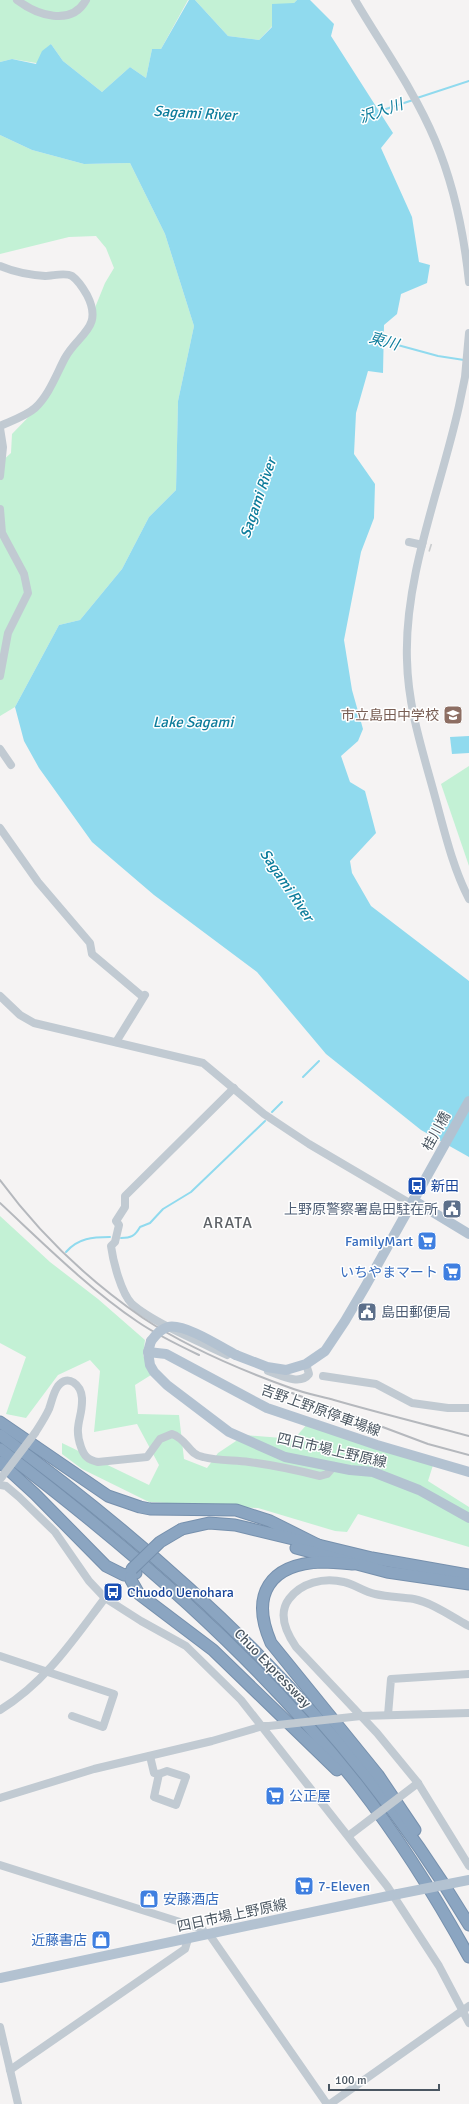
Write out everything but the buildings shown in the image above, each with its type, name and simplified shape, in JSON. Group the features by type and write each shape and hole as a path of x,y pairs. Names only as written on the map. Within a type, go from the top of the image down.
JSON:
{"highway":[{"path":"0,1422 108,1496 118,1500 150,1509 236,1510 270,1521 320,1546"},
{"name":"Chuo Expressway","path":"0,1435 63,1481 173,1574 238,1633 284,1680 333,1734 371,1781 401,1822 468,1924"},
{"name":"Chuo Expressway","path":"0,1449 62,1495 131,1552 241,1655 326,1746 386,1824 442,1909 469,1957"},
{"path":"0,1462 35,1494 106,1566 119,1574 133,1572 160,1542 209,1523 235,1524 372,1558 469,1575"},
{"path":"184,1532 215,1529 240,1532 353,1564 387,1572 469,1584"},
{"path":"353,1564 321,1562 307,1564 280,1574 269,1585 263,1595 262,1610 266,1630 271,1642 293,1671 378,1774 408,1818 468,1924"},
{"path":"133,1572 134,1588 138,1594 191,1632 228,1664 301,1734 386,1824"}],"main road":[{"name":"桂川橋","path":"412,1202 469,1101"},
{"path":"148,1352 151,1341 161,1330 169,1327 180,1328 236,1355 266,1367 286,1370 306,1364 317,1358 331,1343 365,1287 412,1202 469,1234"},
{"name":"四日市場上野原線","path":"148,1352 150,1365 154,1372 167,1385 229,1432 285,1457 373,1472 390,1478 419,1490 469,1518"},
{"name":"吉野上野原停車場線","path":"148,1352 166,1354 267,1408 378,1445 469,1472"},
{"name":"四日市場上野原線","path":"0,1978 469,1880"}],"street":[{"path":"17,0 37,11 54,16 70,15 86,0"},
{"path":"355,0 417,102 435,140 457,207 465,246 469,282"},
{"path":"0,266 18,272 45,276 67,274 72,276 81,286 90,301 92,316 86,334 67,354 42,400 30,412 0,427 3,447 0,476"},
{"path":"469,333 465,377 459,406 411,598 407,645 409,689 414,721 453,860 469,899"},
{"path":"0,509 2,533 24,574 28,593 8,633 0,676"},
{"path":"409,542 418,544"},
{"path":"0,749 11,765"},
{"path":"0,828 38,882 90,943 92,954 144,996 116,1042"},
{"path":"0,996 20,1015 30,1022 203,1063 264,1114 309,1144 412,1202"},
{"path":"234,1088 126,1196 125,1207 116,1221 119,1225 115,1242 110,1246 115,1271 131,1303 156,1320 208,1346 250,1366 298,1380 306,1378 309,1374 306,1364"},
{"path":"323,1376 376,1384 412,1403 448,1408 469,1408"},
{"path":"334,1466 327,1474 320,1476 268,1464 203,1458 192,1452 179,1436 172,1434 160,1439 147,1457 98,1462 90,1460 84,1456 77,1435 82,1399 81,1390 70,1380 64,1380 59,1384 49,1409 35,1433 0,1480 55,1532 89,1581 105,1598 141,1621 186,1646 266,1726 396,1895 466,2009 469,2023"},
{"path":"469,1626 415,1599 373,1594 344,1582 325,1580 314,1582 293,1593 286,1602 284,1614 284,1624 287,1634 296,1647 361,1716 418,1783 469,1866"},
{"path":"0,1710 18,1698 49,1672 105,1598"},
{"path":"0,1656 114,1694 103,1727 72,1716"},
{"path":"388,1715 391,1679 469,1674"},
{"path":"0,1798 94,1769 212,1741 266,1726 361,1716 469,1713"},
{"path":"150,1756 154,1772 160,1774 167,1771 186,1777 176,1805 154,1797 160,1774"},
{"path":"349,1834 418,1783"},
{"path":"0,1865 203,1930 327,2104"},
{"path":"10,2070 185,1949 188,1939"},
{"path":"330,2104 466,2009"},
{"path":"0,2026 18,2104"}],"green space":[{"path":"0,0 188,0 161,49 152,49 146,78 130,67 102,92 63,61 51,44 42,64 12,59 0,62"},
{"path":"195,0 297,0 259,40 228,36"},
{"path":"0,135 32,150 84,164 130,163 165,234 194,326 178,401 176,490 149,517 122,569 80,620 59,625 15,707 0,716 0,463 11,453 12,434 44,401 92,315 105,283 114,268 106,248 96,236 69,237 0,254"},
{"path":"469,766 469,866 441,784"},
{"path":"0,1216 50,1262 98,1299 145,1340 143,1355 151,1375 135,1385 138,1414 179,1415 184,1459 207,1468 218,1453 245,1435 294,1439 309,1422 434,1462 428,1481 469,1507 469,1547 358,1514 347,1532 335,1531 258,1508 149,1502 82,1469 62,1454 62,1443 149,1485 159,1465 137,1424 94,1432 100,1371 90,1360 58,1375 26,1418 6,1414 26,1357 0,1343"}],"water":[{"name":"Lake Sagami","path":"189,0 195,0 228,36 259,40 272,27 272,4 294,3 297,0 310,0 334,24 331,36 393,133 381,148 412,217 419,262 430,265 427,283 401,294 397,314 384,325 383,373 368,371 356,413 354,454 375,484 374,518 361,552 344,640 352,690 363,729 358,741 341,756 350,782 365,791 376,833 350,861 352,873 371,906 469,981 469,1157 421,1130 326,1054 257,972 154,895 92,842 39,768 24,741 15,707 59,625 80,620 122,569 149,517 176,490 178,401 194,326 165,234 130,163 84,164 32,150 0,135 0,62 12,59 36,64 42,51 51,44 63,61 102,92 130,67 146,78 152,49 161,49"},
{"path":"469,736 469,753 452,754 450,737"}],"waterway":[{"name":"沢入川","path":"417,98 469,81"},
{"name":"沢入川","path":"377,112 413,100"},
{"name":"東川","path":"383,341 438,356 464,360"},
{"path":"303,1077 319,1061"},
{"path":"272,1112 282,1102"},
{"path":"121,1238 132,1236 140,1227 150,1223 163,1209 191,1192 265,1121"},
{"path":"66,1252 71,1247 86,1239 110,1237"}],"tunnel":[{"path":"418,544 431,548"}],"railway":[{"path":"0,1180 31,1219 84,1272 103,1288 160,1329 195,1348 232,1365 305,1393 469,1436"},
{"path":"0,1203 67,1265 120,1309 138,1322 175,1344 199,1355"},
{"path":"292,1393 428,1444 469,1455"}],"place":[{"name":"市立島田中学校","path":"453,715"},
{"name":"新田","path":"417,1186"},
{"name":"上野原警察署島田駐在所","path":"452,1209"},
{"name":"FamilyMart","path":"427,1241"},
{"name":"いちやまマート","path":"452,1272"},
{"name":"島田郵便局","path":"367,1312"},
{"name":"Chuodo Uenohara","path":"113,1592"},
{"name":"公正屋","path":"275,1796"},
{"name":"7-Eleven","path":"304,1886"},
{"name":"安藤酒店","path":"149,1899"},
{"name":"近藤書店","path":"101,1940"}],"district":[{"name":"ARATA","path":"228,1222"}],"water label":[{"name":"Sagami River","path":"195,113"},
{"name":"Sagami River","path":"258,498"},
{"name":"Sagami River","path":"287,885"}]}
